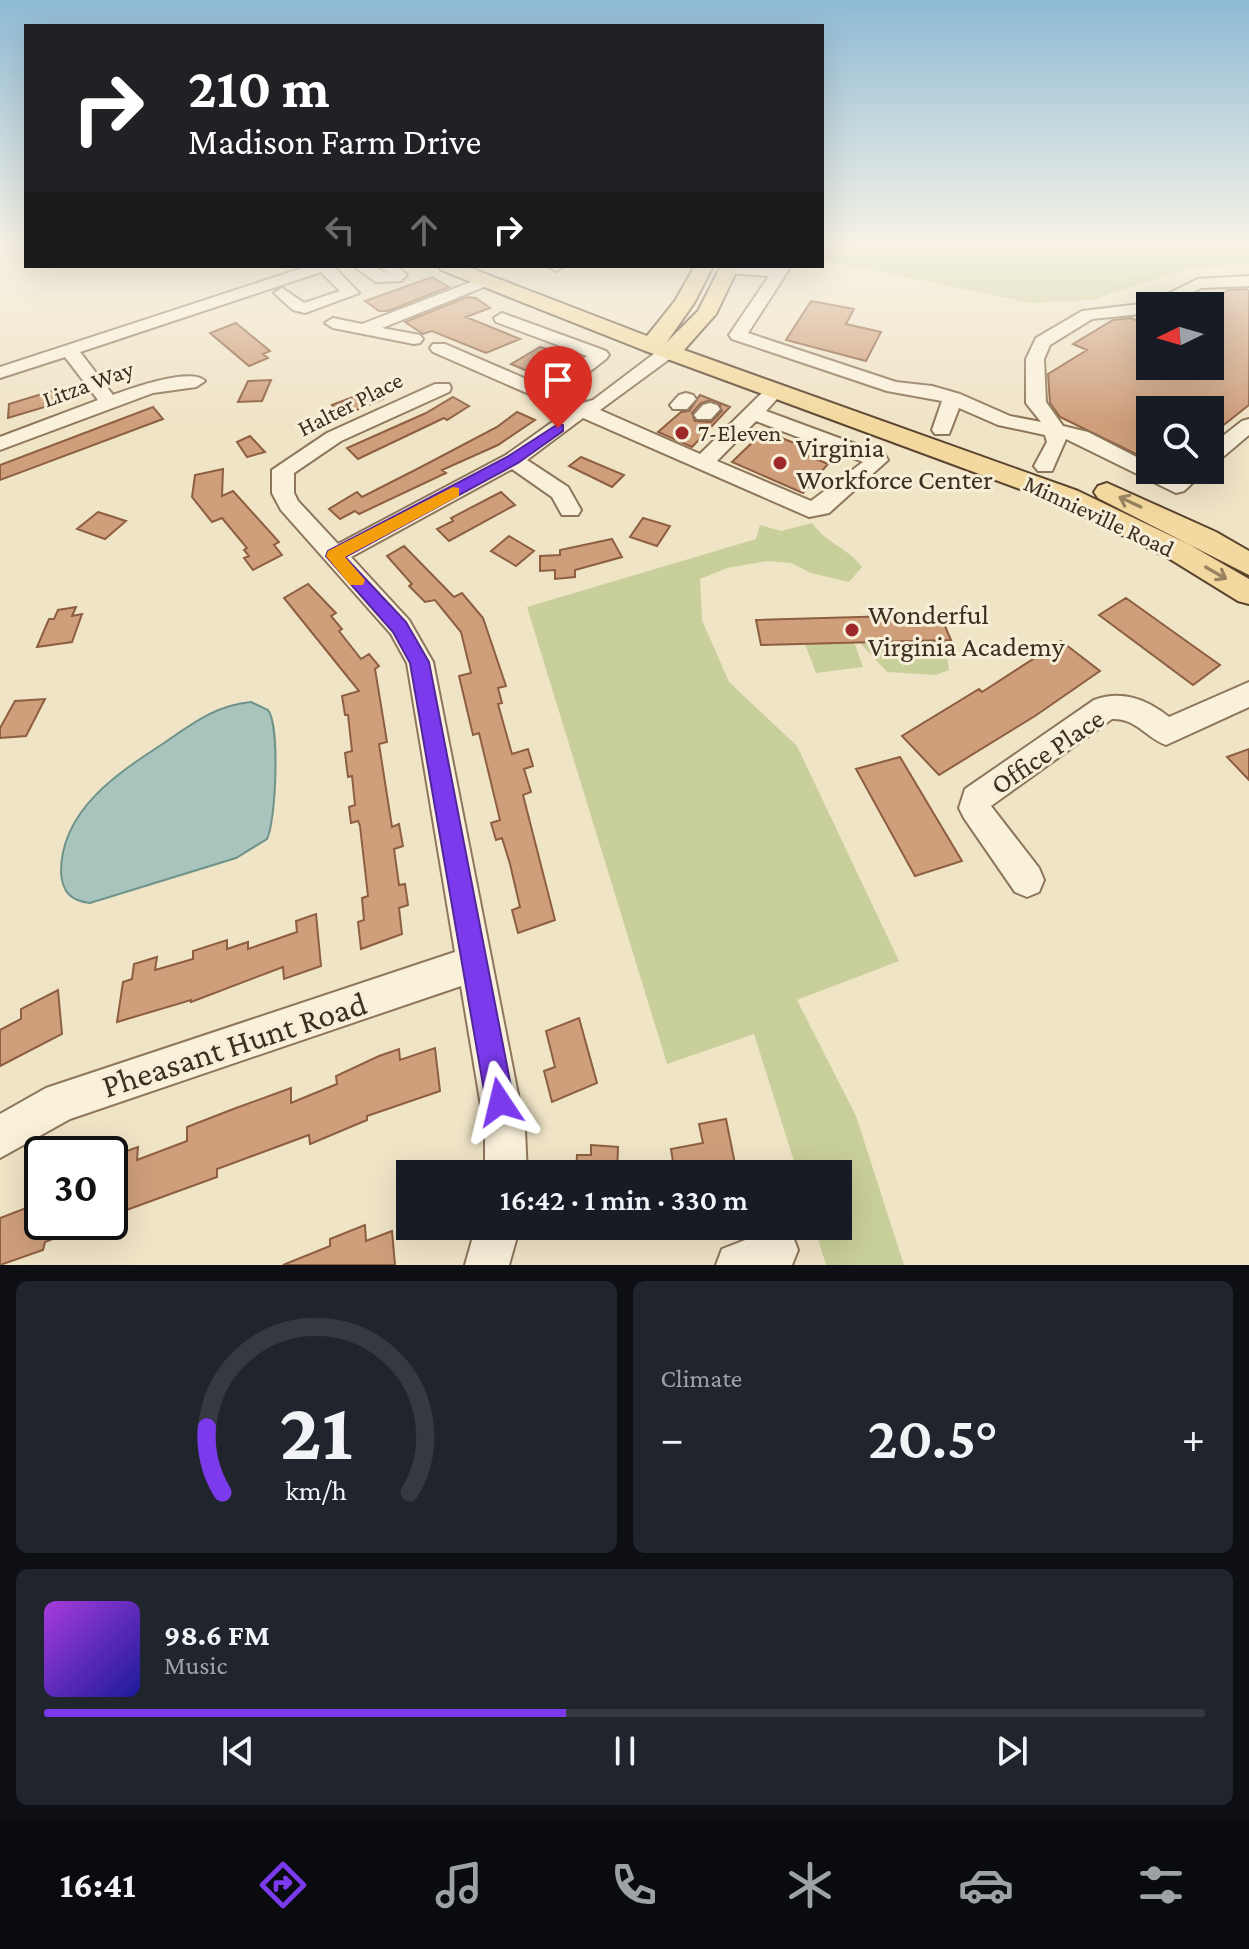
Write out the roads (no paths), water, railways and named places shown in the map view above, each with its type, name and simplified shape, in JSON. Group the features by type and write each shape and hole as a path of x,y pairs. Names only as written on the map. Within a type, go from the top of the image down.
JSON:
{"main road":[{"name":"Minnieville Road","path":"541,303 942,430 1045,466 1148,510 1249,564"},
{"name":"Minnieville Road","path":"560,303 666,342 776,390 1068,497 1180,552 1249,593"},
{"path":"666,342 685,303"},
{"path":"666,342 696,330 714,303"}],"street":[{"path":"0,373 216,303"},
{"path":"294,303 299,307 319,303"},
{"path":"414,339 370,326 419,303"},
{"path":"533,303 544,311 543,321 533,330"},
{"path":"759,303 738,335 894,387 925,390 953,398 1005,421 1081,436 1136,465"},
{"path":"1045,466 1057,442 1056,431 1036,403 1035,359 1042,342 1088,314 1136,309"},
{"path":"502,318 600,355 547,395"},
{"path":"506,1160 505,1130 420,662 400,627 334,556 513,460 582,410 600,404 666,342"},
{"path":"439,348 813,510 826,505 878,460 753,413"},
{"path":"69,350 110,403"},
{"name":"Litza Way","path":"0,444 149,388 196,381"},
{"name":"Halter Place","path":"334,556 289,505 283,493 283,470 334,437 442,388"},
{"path":"703,463 776,390"},
{"path":"942,430 953,398"},
{"path":"1224,446 1249,425"},
{"path":"513,460 560,492 570,510"},
{"name":"Office Place","path":"1027,880 980,817 975,808 976,799 1104,709 1112,706 1137,710 1166,732 1249,694"},
{"name":"Pheasant Hunt Road","path":"0,1137 34,1114 60,1102 474,964"},
{"path":"487,1265 494,1240"}],"water":[{"path":"251,702 268,710 274,734 274,794 267,839 236,858 90,903 69,894 61,872 64,850 81,812 95,796 128,767 195,722 215,711"}],"place":[{"name":"7-Eleven","path":"682,433"},
{"name":"Virginia Workforce Center","path":"780,463"},
{"name":"Wonderful Virginia Academy","path":"852,630"}]}
